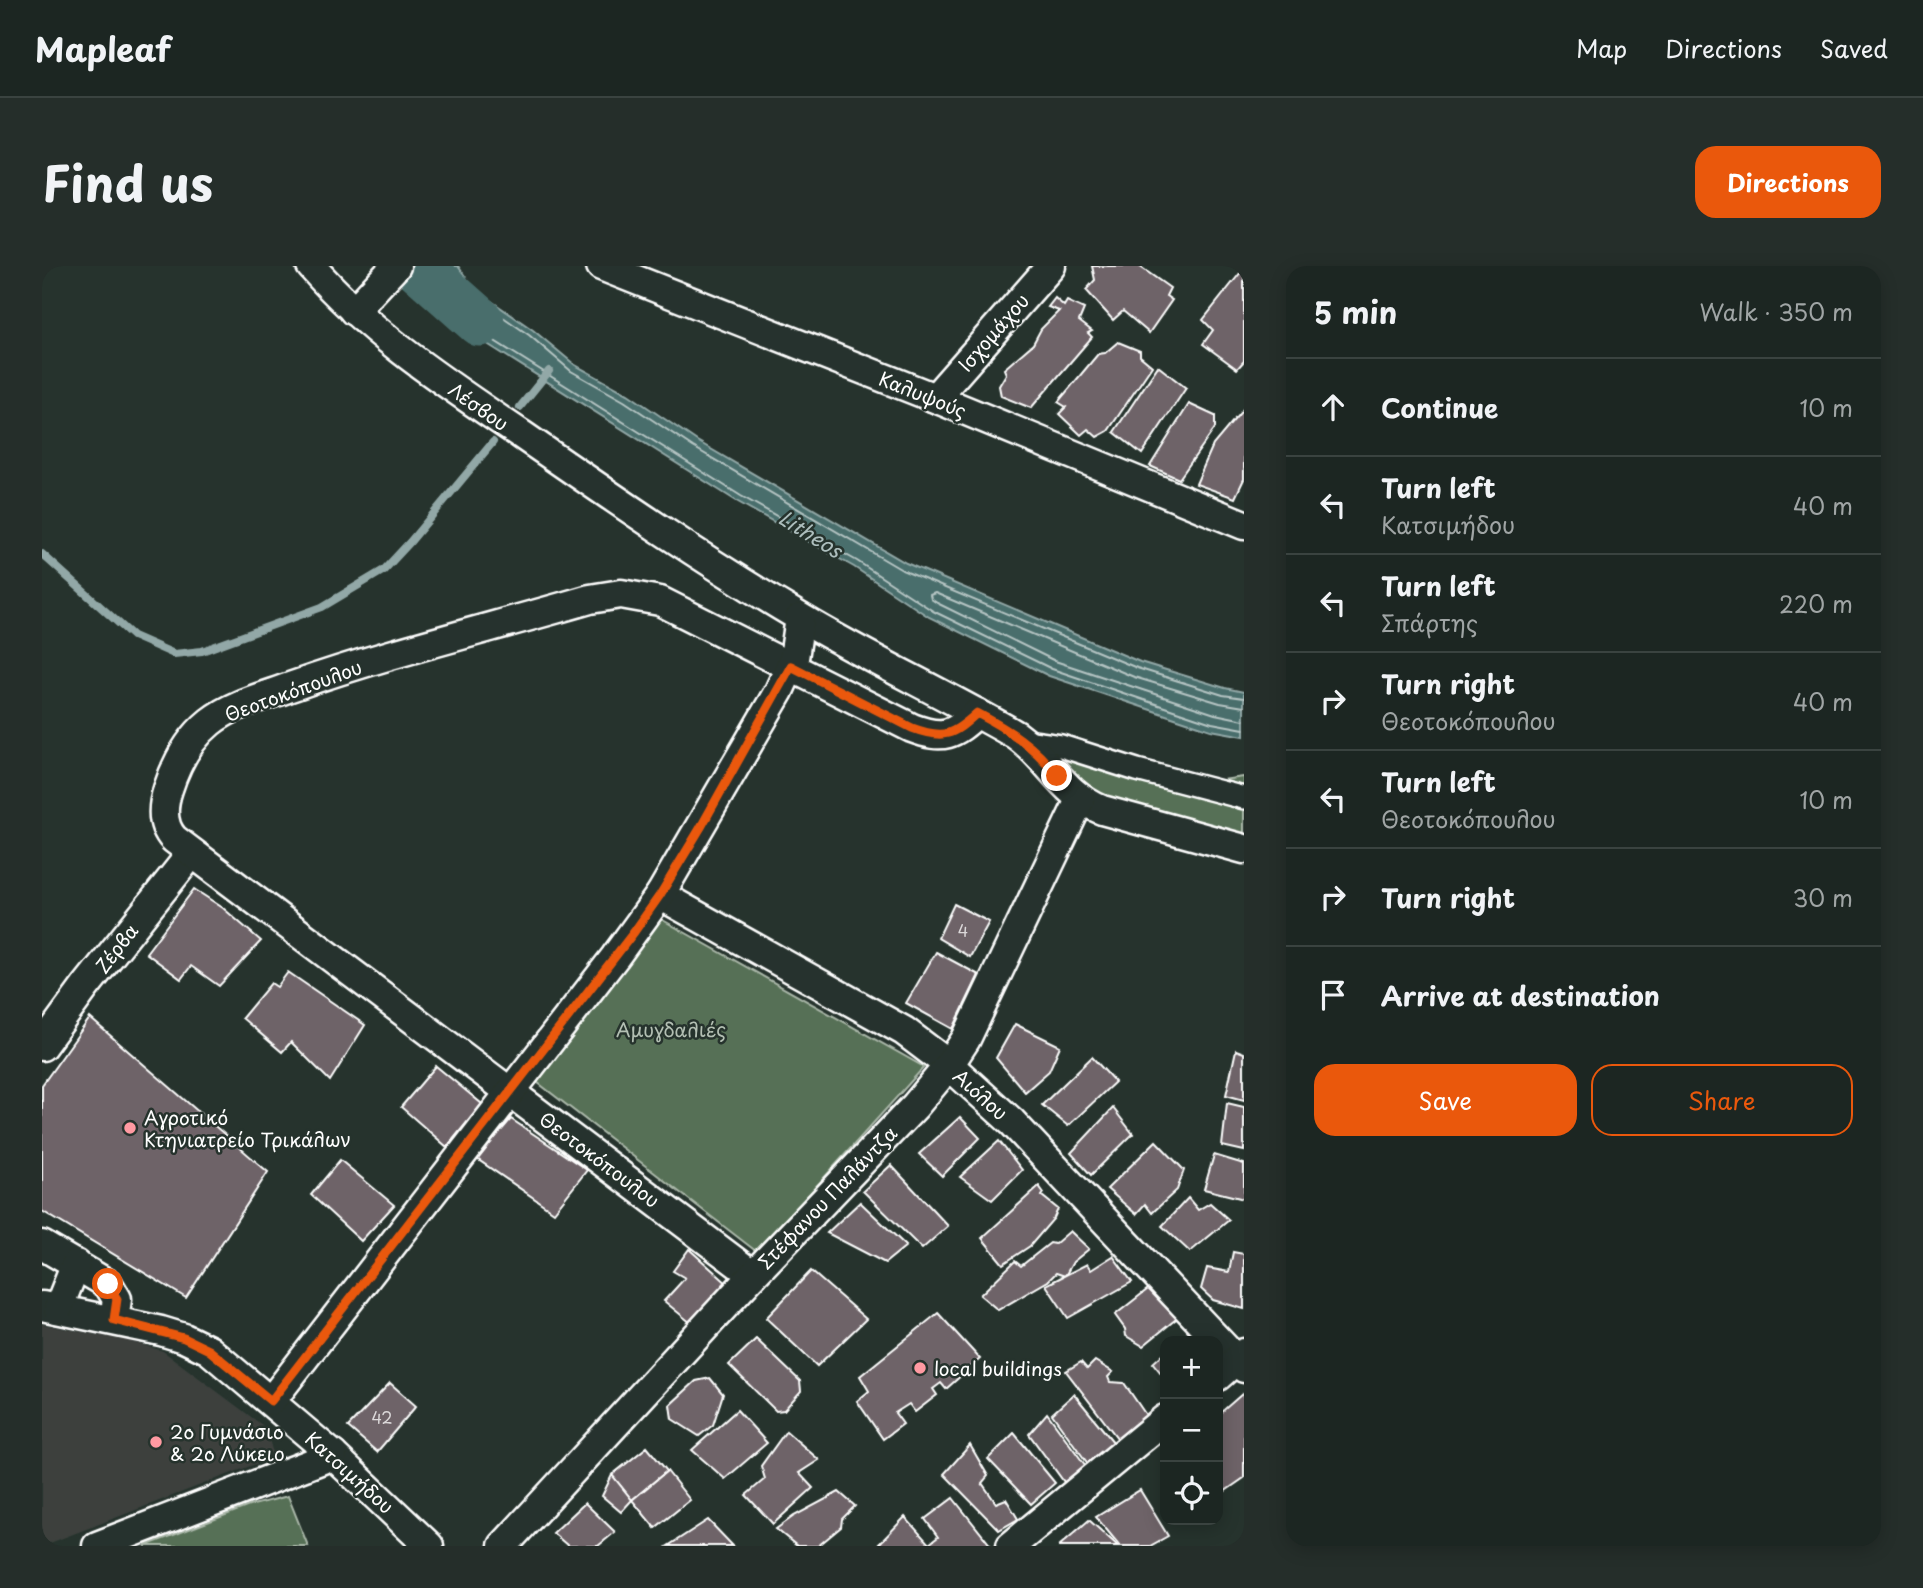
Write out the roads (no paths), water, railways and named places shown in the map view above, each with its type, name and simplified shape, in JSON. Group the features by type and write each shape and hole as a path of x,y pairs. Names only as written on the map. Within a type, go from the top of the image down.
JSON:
{"street":[{"name":"Λέσβου","path":"311,266 416,361 660,529 800,618 1026,741 1080,800"},
{"path":"358,307 396,266"},
{"name":"Καλυψούς","path":"601,266 649,274 935,398 1244,525"},
{"name":"Ισχομάχου","path":"935,398 1051,266"},
{"name":"Θεοτοκόπουλου","path":"752,1275 170,835 164,825 163,812 174,774 197,735 221,715 278,691 345,669 590,599 621,594 660,601 912,728 931,735 942,736 959,730 977,713"},
{"path":"271,1401 660,895 791,666 800,618"},
{"path":"1026,741 1061,746 1244,799"},
{"path":"1080,800 1102,810 1244,849"},
{"name":"Στέφανου Παλάντζα","path":"503,1546 752,1275 915,1106 949,1065 966,1039 1080,800"},
{"name":"Ζέρβα","path":"42,1046 192,853"},
{"name":"Αιόλου","path":"660,895 904,1031 949,1065 1012,1122 1236,1365"},
{"path":"42,1245 114,1290 117,1307 114,1320"},
{"path":"50,1308 76,1264"},
{"name":"Κατσιμήδου","path":"50,1308 114,1320 184,1338 209,1350 333,1455 429,1546"},
{"path":"1011,1546 1160,1423"},
{"path":"97,1546 333,1455"}],"water":[{"path":"440,266 458,266 474,289 533,330 575,365 628,394 697,441 906,563 1140,662 1244,692 1244,736 1211,730 1049,676 929,617 854,567 738,502 481,340 420,291"}],"waterway":[{"name":"Litheos","path":"417,266 480,322"},
{"path":"520,407 549,371"},
{"path":"42,554 133,636 174,654 202,651 322,607 384,570 493,442"}],"place":[{"name":"Αγροτικό Κτηνιατρείο Τρικάλων","path":"130,1128"},
{"name":"local buildings","path":"920,1368"},
{"name":"2ο Γυμνάσιο & 2ο Λύκειο","path":"156,1442"}],"park label":[{"name":"Αμυγδαλιές","path":"671,1029"}]}
